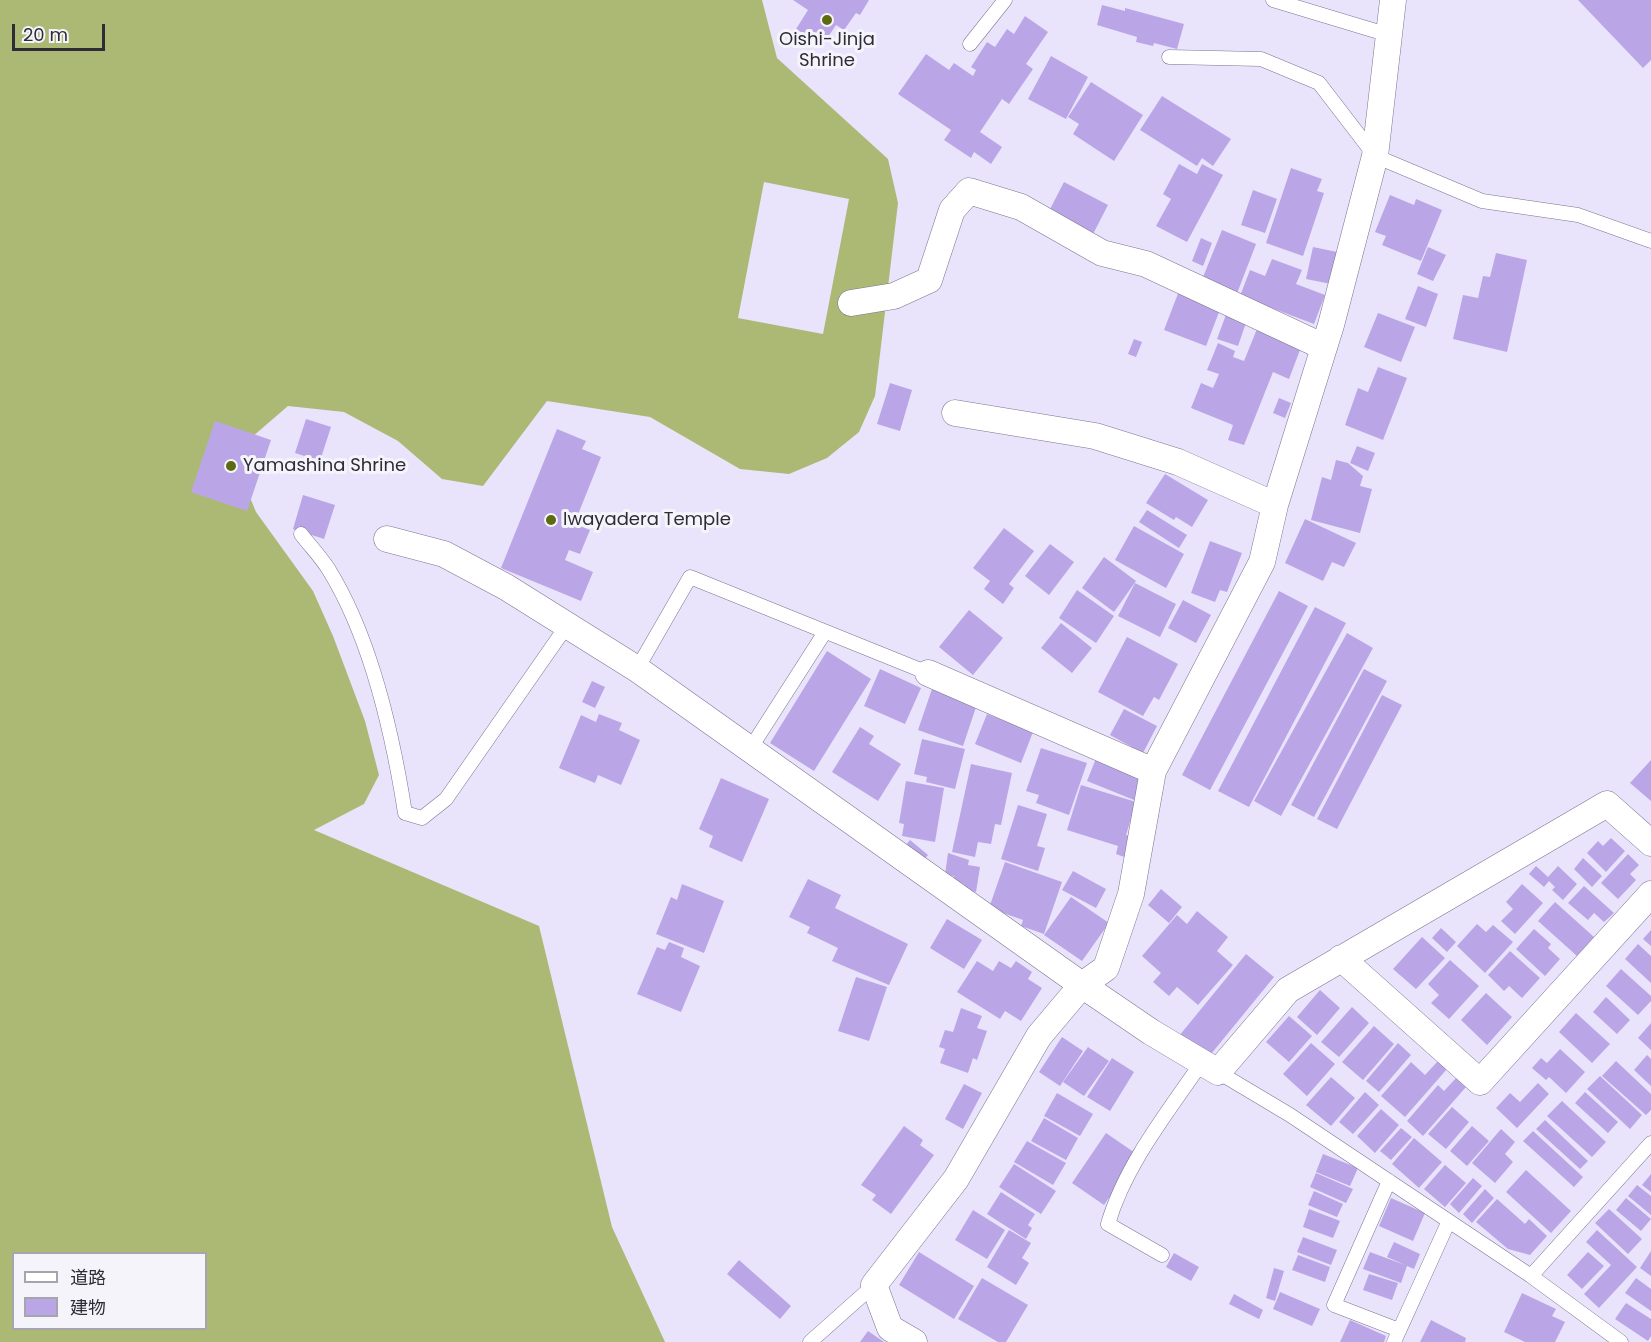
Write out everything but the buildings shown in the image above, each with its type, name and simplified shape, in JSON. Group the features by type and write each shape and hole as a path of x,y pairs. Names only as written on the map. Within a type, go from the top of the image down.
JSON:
{"street":[{"path":"914,1342 890,1328 874,1285 956,1179 1039,1036 1082,985 1106,968 1131,894 1153,771 1262,562 1275,506 1324,348 1375,156 1393,0"},
{"path":"851,303 894,296 929,280 952,210 969,191 1022,207 1102,254 1146,264 1324,348"},
{"path":"955,413 1095,436 1178,462 1275,506"},
{"path":"387,539 444,554 568,624 637,669 1082,985 1151,1032 1210,1067 1288,990 1607,804 1651,843"},
{"path":"928,673 1153,771"},
{"path":"1341,958 1480,1082 1651,894"}],"lane":[{"path":"970,44 1005,0"},
{"path":"1273,0 1389,35"},
{"path":"1169,57 1262,59 1319,83 1375,156 1482,201 1578,215 1651,241"},
{"path":"301,534 329,570 364,645 397,761 405,813 422,818 446,799 568,624"},
{"path":"637,669 690,577 928,673"},
{"path":"750,749 825,632"},
{"path":"1162,1255 1108,1224 1113,1206 1141,1154 1210,1067 1290,1115 1448,1223 1531,1276 1621,1342"},
{"path":"1531,1276 1651,1143"},
{"path":"1389,1181 1335,1305 1396,1336 1448,1223"},
{"path":"810,1342 874,1285"}],"green space":[{"path":"0,0 762,0 777,58 888,159 898,203 875,396 859,432 827,458 789,474 740,469 650,417 547,401 483,486 442,479 398,441 344,412 288,406 252,437 239,471 256,512 313,591 333,636 365,721 379,775 364,804 314,830 539,926 612,1227 665,1342 0,1342","holes":["764,182 849,199 823,334 738,318"]}],"place":[{"name":"Oishi-Jinja Shrine","path":"827,20"},
{"name":"Yamashina Shrine","path":"231,466"},
{"name":"Iwayadera Temple","path":"551,520"}]}
